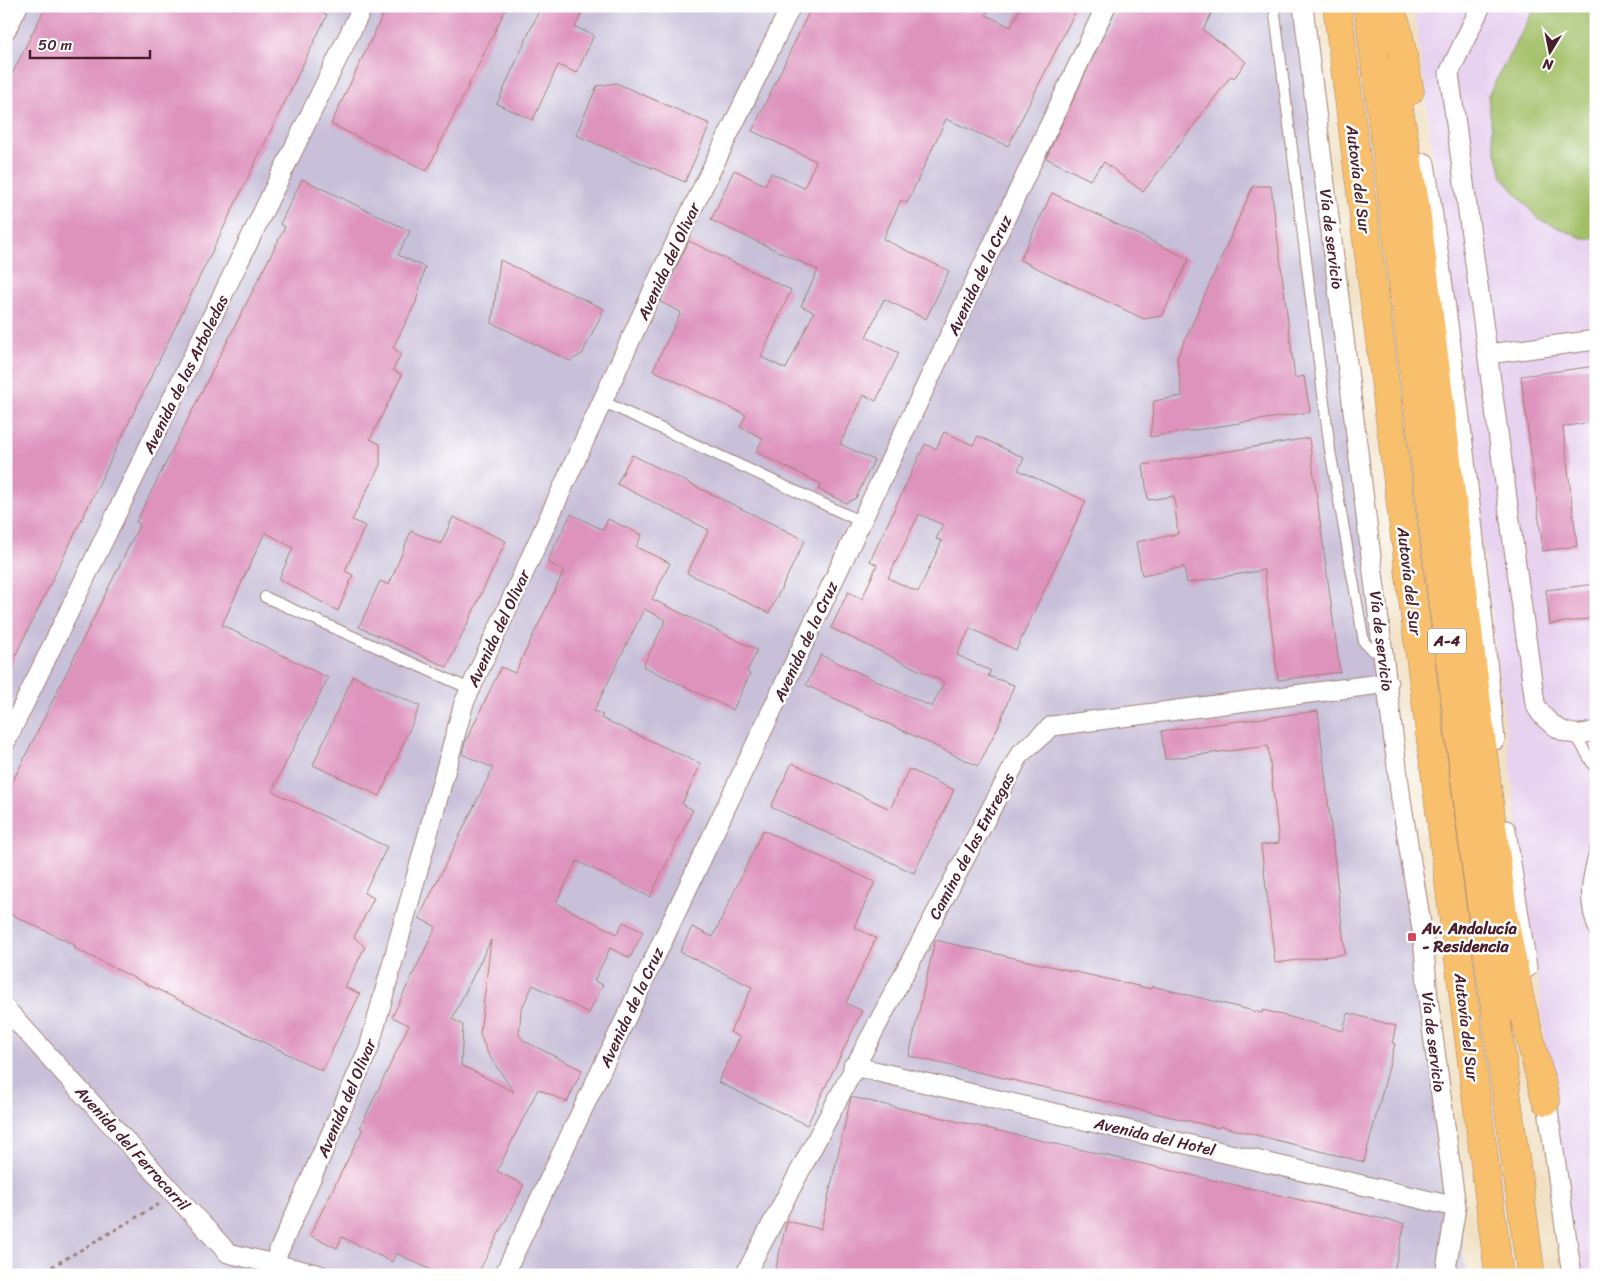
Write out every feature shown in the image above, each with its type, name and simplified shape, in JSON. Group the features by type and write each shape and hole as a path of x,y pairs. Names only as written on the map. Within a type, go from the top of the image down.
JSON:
{"highway":[{"name":"Autovía del Sur","path":"1337,6 1499,1275"},
{"name":"Autovía del Sur","path":"1368,6 1476,867 1531,1275"},
{"path":"1385,6 1387,34 1416,210 1503,914 1519,995 1546,1101"},
{"path":"1390,6 1398,30 1425,163"}],"street":[{"path":"6,30 18,6"},
{"name":"Avenida de las Arboledas","path":"6,741 363,6"},
{"name":"Avenida del Olivar","path":"272,1269 370,1048 464,702 604,402 662,271 791,6"},
{"name":"Avenida de la Cruz","path":"504,1275 1106,6"},
{"name":"Vía de servicio","path":"1303,6 1401,799 1423,936 1428,998 1456,1206 1445,1275"},
{"path":"1481,6 1449,73 1535,703 1539,714 1561,730 1575,734 1596,731"},
{"path":"1425,163 1442,271 1474,524 1498,781 1572,1275"},
{"path":"1488,354 1596,340"},
{"name":"Camino de las Entregas","path":"744,1275 853,1066 1020,754 1052,726 1388,683"},
{"name":"Avenida del Ferrocarril","path":"6,1009 228,1253 272,1269 320,1275"},
{"name":"Avenida del Hotel","path":"853,1066 1456,1206"}],"lane":[{"path":"1274,6 1330,450 1364,642 1372,650 1384,654"},
{"path":"604,402 862,522"},
{"path":"265,597 470,689"},
{"path":"1575,734 1596,770"},
{"path":"1596,847 1586,891 1587,914 1596,935"}],"path":[{"path":"38,1275 176,1194"}],"shaded area":[{"path":"6,6 1303,6 1388,683 1466,1275 6,1275"},
{"path":"1414,6 1596,6 1596,1275 1575,1275"}],"green space":[{"path":"1536,6 1596,6 1596,238 1585,239 1538,219 1502,177 1493,139 1488,95"}],"building":[{"path":"46,6 308,6 327,15 6,675 6,86"},
{"path":"387,6 507,6 427,171 331,124"},
{"path":"541,6 585,6 575,27 594,35 577,73 558,65 533,120 497,104"},
{"path":"812,6 904,6 914,11 916,6 990,6 986,15 1011,27 1021,6 1078,6 1008,146 946,119 907,203 901,200 883,239 949,271 926,319 884,299 866,337 899,353 876,401 864,395 840,444 874,460 856,498 846,503 818,489 821,484 756,452 763,438 740,427 746,415 653,370 681,312 660,302 689,241 791,290 761,357 786,369 814,312 801,306 818,270 711,220 734,170 765,185 771,173 804,188 816,161 752,131"},
{"path":"1117,6 1215,6 1203,30 1246,62 1234,78 1231,76 1143,192 1104,162 1090,180 1046,158"},
{"path":"616,83 710,124 685,182 576,135 597,86"},
{"path":"302,179 410,231 398,255 425,267 416,302 393,348 401,354 393,370 402,375 370,439 380,444 380,465 352,520 365,526 345,571 353,575 338,611 279,579 293,548 265,532 222,625 328,678 272,791 387,847 364,893 374,898 354,937 365,947 345,987 360,994 322,1071 74,948 75,945 6,912 6,795 140,524 136,522 285,227 280,224"},
{"path":"1253,186 1271,186 1295,378 1304,376 1310,412 1150,437 1154,401 1182,396 1177,358"},
{"path":"1052,193 1189,259 1162,316 1144,319 1020,260"},
{"path":"500,260 604,309 582,354 570,361 492,323"},
{"path":"1596,366 1596,421 1563,427 1577,546 1543,551 1521,376"},
{"path":"944,432 973,445 978,436 1024,458 1018,470 1086,501 1016,650 970,628 957,655 991,671 988,676 1014,685 999,725 978,766 806,685 821,655 932,707 944,682 831,628 848,592 862,599 877,565 870,561 925,444 936,449","holes":["919,514 943,525 936,539 942,541 918,592 888,578"]},
{"path":"1309,438 1340,672 1278,680 1264,570 1187,583 1184,567 1142,575 1136,542 1178,534 1174,496 1148,500 1143,465"},
{"path":"632,455 805,540 769,613 687,573 709,530 617,484"},
{"path":"571,514 603,530 608,519 642,535 636,547 670,563 652,599 757,650 747,672 750,674 733,710 643,666 666,620 644,609 594,711 603,715 601,718 701,764 682,804 693,810 650,897 577,861 556,903 617,934 623,922 643,932 630,958 610,948 594,981 603,985 589,1013 533,985 521,1010 519,1035 524,1041 582,1070 567,1102 538,1089 497,1171 524,1185 477,1275 441,1275 396,1253 392,1262 342,1237 337,1248 310,1235 363,1129 360,1128 409,1025 392,1017 436,927 419,918 493,768 462,754 465,743 501,667 515,673 564,571 547,562","holes":["491,940 480,1034 488,1054 514,1092 461,1065 463,1025 452,1019"]},
{"path":"453,517 506,541 447,667 359,627 380,581 389,585 411,531 441,544"},
{"path":"1596,584 1596,618 1550,624 1546,590"},
{"path":"353,676 420,706 380,796 313,765"},
{"path":"1318,711 1345,954 1275,963 1261,845 1279,843 1268,746 1165,759 1161,731"},
{"path":"792,763 890,809 909,769 954,790 914,873 771,807"},
{"path":"763,830 875,882 854,927 876,938 846,1003 862,1011 807,1125 718,1082 740,1037 730,1032 752,987 680,952 692,927 713,937"},
{"path":"935,940 1151,989 1152,986 1262,1013 1263,1010 1343,1031 1348,1013 1396,1026 1392,1043 1395,1044 1364,1162 1220,1126 1219,1128 909,1056"},
{"path":"851,1097 1405,1224 1393,1275 1087,1275 1070,1271 1069,1275 774,1275 787,1221 821,1229"}],"place":[{"name":"Av. Andalucía - Residencia","path":"1412,937"}]}
